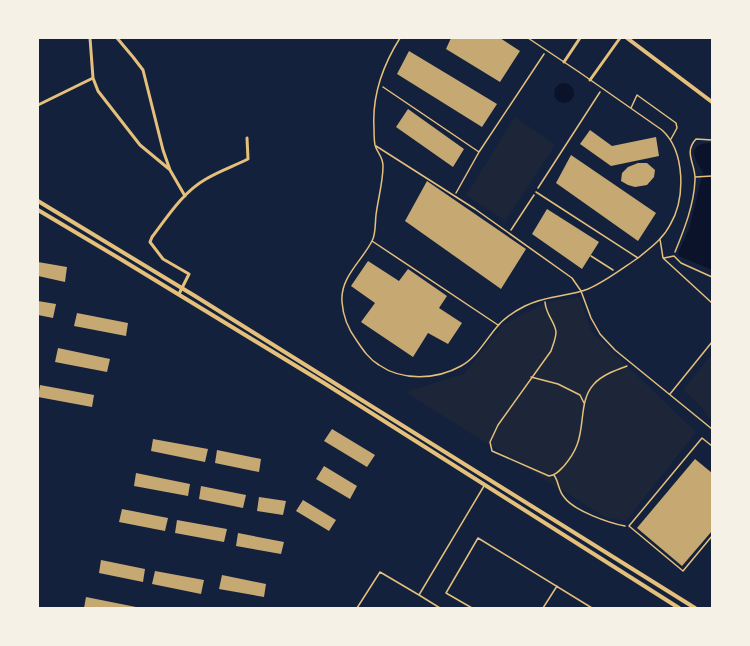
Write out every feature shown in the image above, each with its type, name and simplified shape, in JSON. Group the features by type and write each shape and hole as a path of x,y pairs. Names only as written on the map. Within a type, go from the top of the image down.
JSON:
{"street":[{"path":"90,38 93,78 98,91 140,145 170,170"},
{"path":"117,38 143,70 163,150 170,170 184,196"},
{"path":"564,62 580,38"},
{"path":"590,80 620,38"},
{"path":"627,38 712,102"},
{"path":"38,105 93,78"},
{"path":"179,294 189,274 163,259 150,242 152,237 184,196 206,179 248,159 247,138"},
{"path":"38,201 182,288 695,608"},
{"path":"38,210 324,383 679,608"}],"lane":[{"path":"400,38 388,59 379,84 374,109 375,145 380,154 383,168 372,241 345,283 342,299 344,317 353,335 366,354 380,366 392,372 426,377 445,373 461,366 485,344 498,325 523,307 545,298 589,288 638,258 656,244 670,225 675,214 681,188 677,158 671,140 662,130 529,38"},
{"path":"631,108 637,95 676,123 678,128 671,140"},
{"path":"375,145 454,196 572,278 581,291 591,318 600,334 614,350 712,429"},
{"path":"536,192 638,258"},
{"path":"660,239 663,258 712,303"},
{"path":"372,241 498,325"},
{"path":"663,258 674,256 681,263 712,277"},
{"path":"670,394 712,342"},
{"path":"712,446 702,438 629,526 684,571 712,536"},
{"path":"419,595 485,485"},
{"path":"472,608 446,593 478,538 592,608"},
{"path":"358,608 380,572 440,608"},
{"path":"543,608 556,586"}],"path":[{"path":"454,196 479,152 547,50"},
{"path":"379,84 479,152"},
{"path":"509,234 602,88"},
{"path":"674,256 688,216 692,196 695,177 690,152 692,144 696,139 712,140"},
{"path":"695,177 712,176"},
{"path":"591,256 616,272"},
{"path":"545,298 546,308 556,331 551,350 498,425 490,442 492,451 549,476 559,472 570,459 577,444 584,403 589,391 599,380 617,369 632,364"},
{"path":"531,378 558,384 580,395 584,403"},
{"path":"554,475 558,481 558,488 564,498 573,506 607,522 629,526"}],"shaded area":[{"path":"564,83 571,86 574,93 571,100 564,103 557,100 554,93 557,86"},
{"path":"515,117 555,145 505,221 466,195"},
{"path":"712,143 712,270 679,256 678,253 689,229 703,172 697,162 694,152 699,146"},
{"path":"579,297 592,332 696,432 626,521 605,517 405,392 464,374 504,324 548,302"},
{"path":"712,354 712,421 699,404 683,390"}],"building":[{"path":"451,38 500,38 520,51 500,82 446,49"},
{"path":"409,51 497,104 482,127 397,74"},
{"path":"408,109 464,149 453,167 396,127"},
{"path":"590,130 612,146 656,137 659,156 611,166 580,144"},
{"path":"571,155 656,213 638,241 556,183"},
{"path":"638,163 647,163 655,170 654,177 647,185 635,187 621,181 622,173 628,167"},
{"path":"427,181 526,249 501,289 405,221"},
{"path":"547,209 599,242 582,269 532,234"},
{"path":"368,261 399,281 408,269 447,296 439,308 462,323 448,344 428,333 413,357 361,322 375,303 351,286"},
{"path":"38,262 67,267 65,282 38,276"},
{"path":"38,301 56,304 53,318 38,315"},
{"path":"77,313 128,323 126,336 74,326"},
{"path":"58,348 110,359 107,372 55,362"},
{"path":"40,385 94,395 92,407 38,397"},
{"path":"332,429 375,455 367,467 324,441"},
{"path":"153,439 208,449 205,462 151,451"},
{"path":"217,450 261,459 259,472 215,463"},
{"path":"695,459 712,473 712,531 682,566 637,528"},
{"path":"324,466 357,486 350,499 316,479"},
{"path":"136,473 190,484 188,496 134,486"},
{"path":"201,486 246,495 243,508 199,499"},
{"path":"259,497 286,501 283,515 257,511"},
{"path":"303,500 336,520 329,531 296,511"},
{"path":"122,509 168,518 165,531 119,522"},
{"path":"177,520 227,529 224,542 175,533"},
{"path":"238,533 284,542 281,554 236,546"},
{"path":"101,560 145,569 143,582 99,573"},
{"path":"155,571 204,580 201,594 152,584"},
{"path":"222,575 266,584 264,597 219,589"},
{"path":"86,597 136,607 136,608 84,608"}]}
